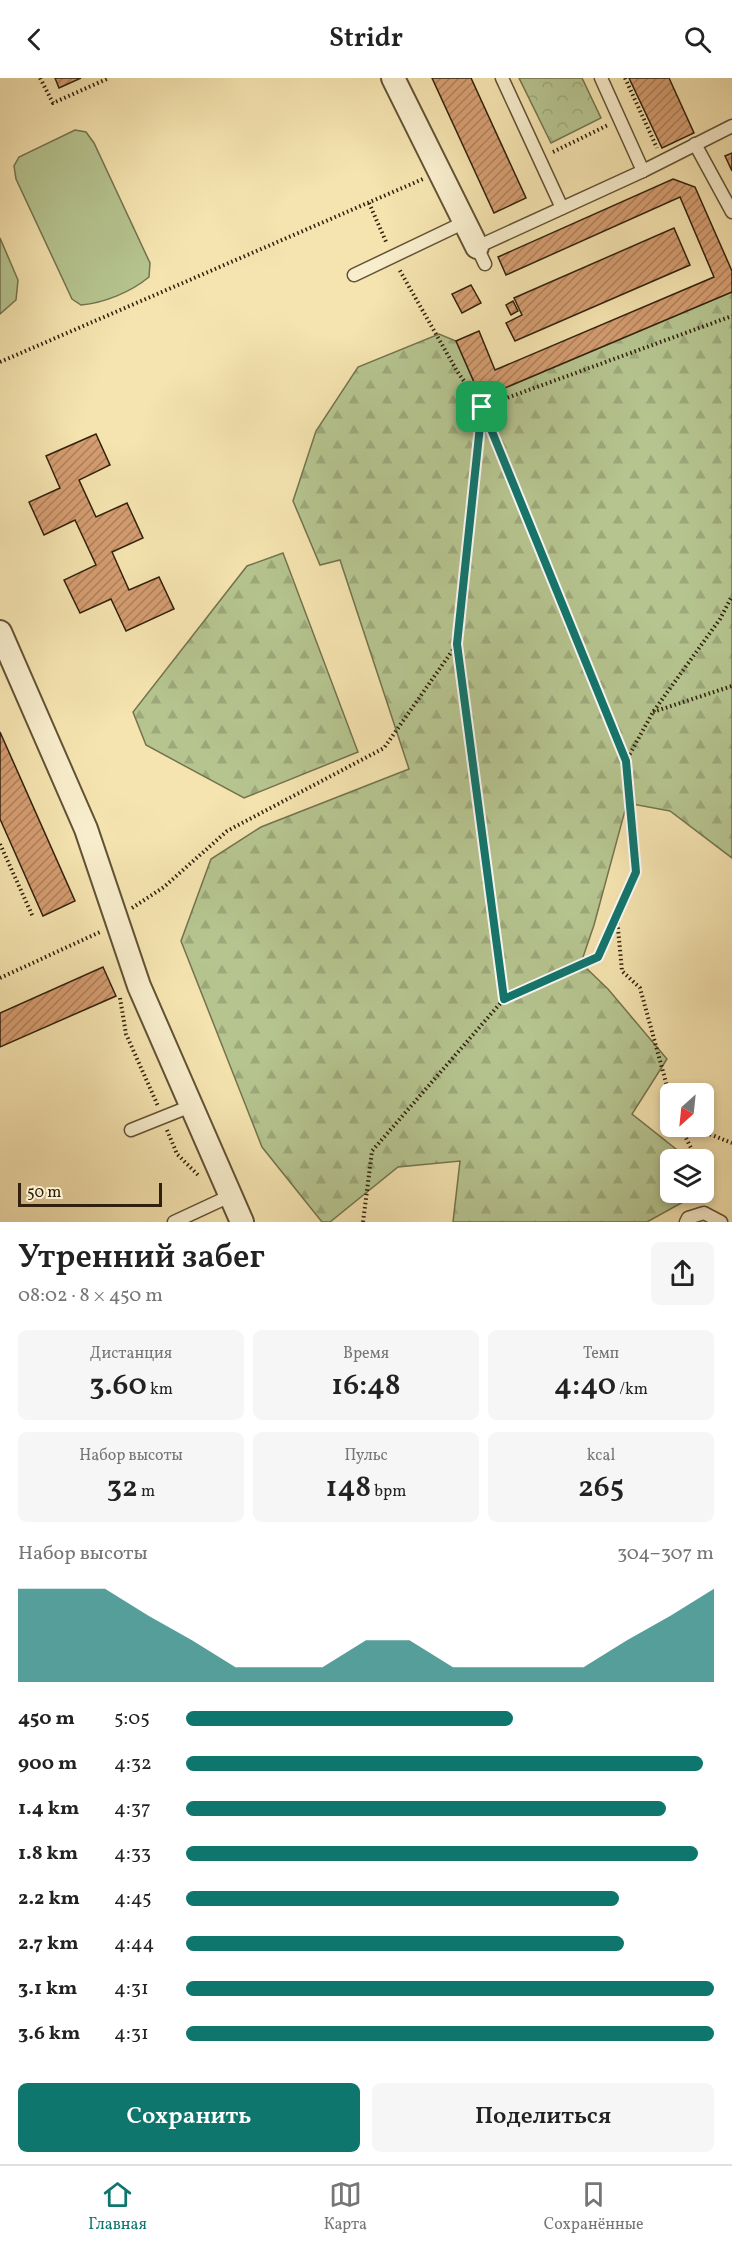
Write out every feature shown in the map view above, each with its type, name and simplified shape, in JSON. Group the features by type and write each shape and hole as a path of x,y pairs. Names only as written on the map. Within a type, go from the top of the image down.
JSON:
{"street":[{"path":"393,78 481,255"},
{"path":"0,632 86,829 112,923 242,1222"}],"lane":[{"path":"502,78 562,208"},
{"path":"601,78 643,171"},
{"path":"481,255 562,208 643,171 732,126"},
{"path":"695,144 732,212"},
{"path":"354,275 465,222"},
{"path":"131,1130 191,1106"},
{"path":"174,1222 230,1196"},
{"path":"686,1222 688,1218 704,1213 721,1222"}],"path":[{"path":"40,78 53,103 109,78"},
{"path":"625,78 660,155"},
{"path":"540,158 640,110"},
{"path":"0,362 426,178"},
{"path":"363,1222 372,1151 504,999 598,957 636,872 626,761 482,407 457,371 392,257 369,202"},
{"path":"482,407 732,316"},
{"path":"482,407 457,644 504,999"},
{"path":"626,761 653,712 720,619 732,596"},
{"path":"0,978 112,923 164,887 227,831 384,748 457,644"},
{"path":"653,712 732,686"},
{"path":"0,844 33,917"},
{"path":"617,918 622,971 640,988 666,1083"},
{"path":"714,1136 732,1143"}],"green space":[{"path":"519,78 582,78 601,118 551,143"},
{"path":"75,130 86,132 94,143 150,263 149,277 126,292 81,305 72,299 16,179 14,166 19,157"},
{"path":"0,238 18,280 16,300 0,314"},
{"path":"732,292 732,858 670,811 627,803 594,925 581,963 608,989 667,1059 632,1114 676,1149 660,1149 660,1203 681,1203 647,1222 453,1222 460,1161 398,1167 330,1222 322,1222 262,1147 181,941 211,859 261,827 409,769 340,560 320,565 293,501 316,431 358,367 439,334 456,341 481,398"},
{"path":"283,553 358,752 244,798 146,745 133,712 247,566"}],"building":[{"path":"55,78 81,78 59,88"},
{"path":"432,78 471,78 526,198 494,213"},
{"path":"629,78 669,78 694,133 662,148"},
{"path":"732,153 732,171 725,156"},
{"path":"673,179 695,187 732,271 732,292 481,398 456,341 479,331 495,370 714,277 680,197 506,275 498,257"},
{"path":"674,228 690,265 515,341 506,323 522,315 514,298"},
{"path":"471,285 481,303 462,313 452,294"},
{"path":"513,301 518,311 511,315 506,305"},
{"path":"96,434 110,465 79,480 96,517 127,503 143,538 112,552 129,590 159,577 174,609 126,631 111,599 80,613 64,580 96,565 75,520 44,535 29,502 60,488 46,456"},
{"path":"0,732 75,901 43,916 0,819"},
{"path":"103,967 116,996 0,1047 0,1013"}],"route":[{"path":"482,407 626,761 636,872 598,957 504,999 457,644 482,407"}]}
